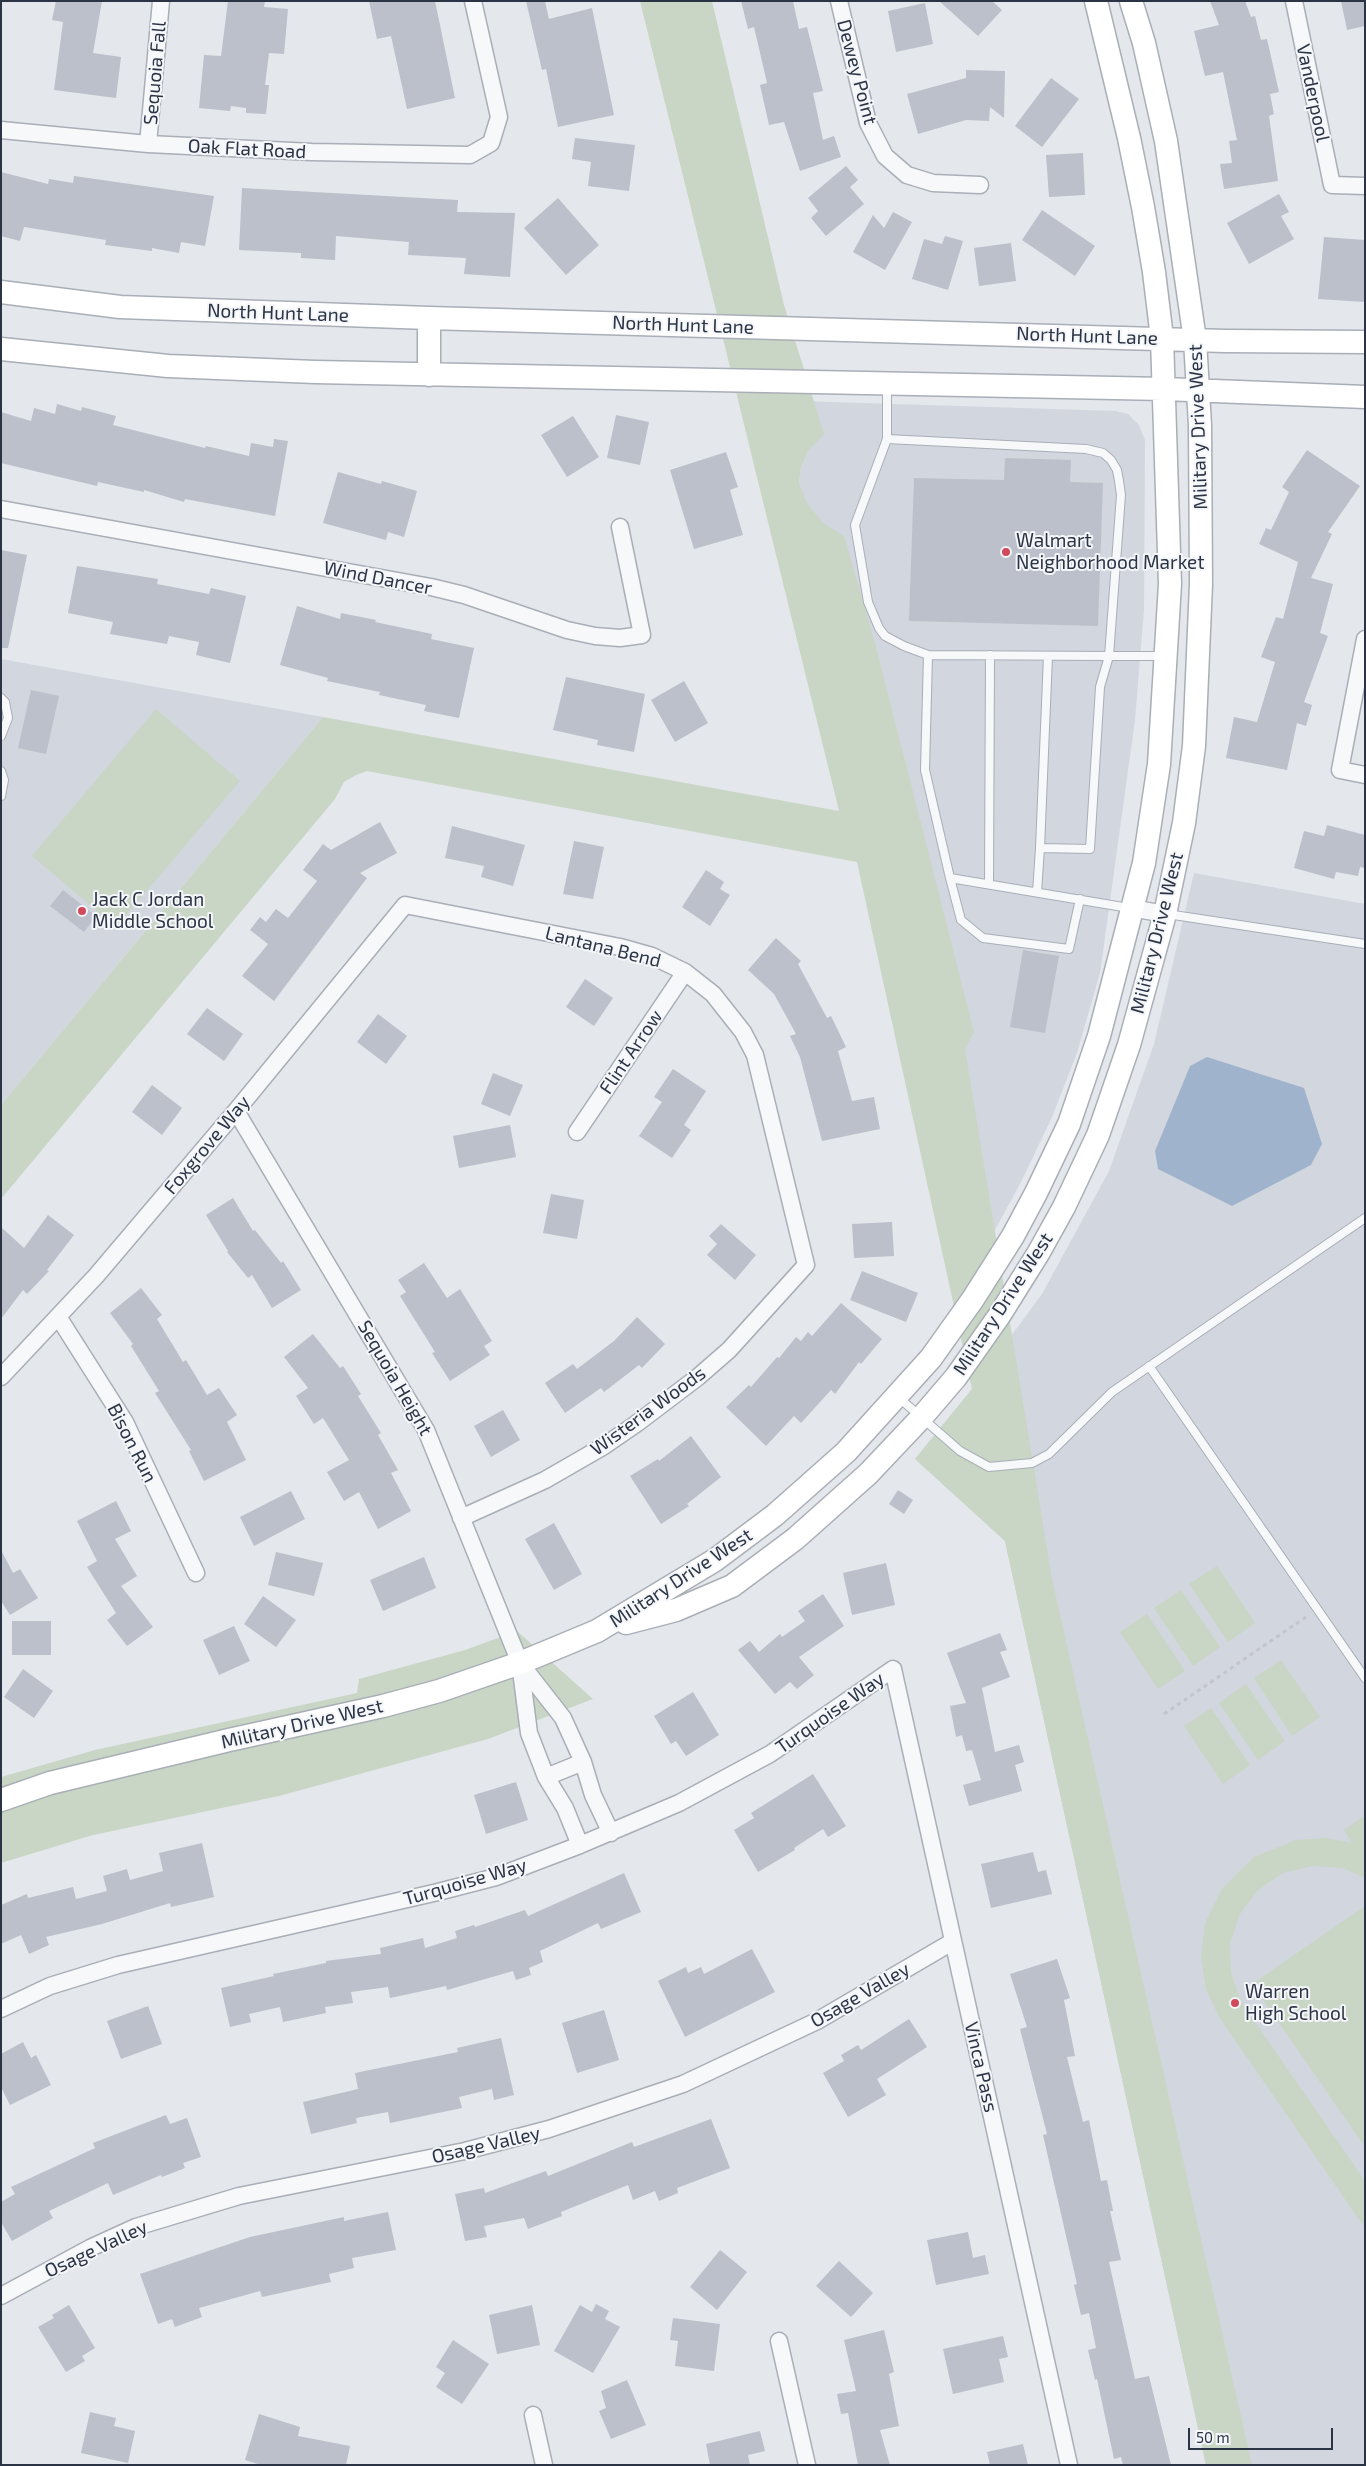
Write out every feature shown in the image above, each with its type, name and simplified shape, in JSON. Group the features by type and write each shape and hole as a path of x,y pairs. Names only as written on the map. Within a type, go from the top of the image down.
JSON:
{"main road":[{"name":"Military Drive West","path":"1,1800 69,1779 229,1740 383,1706 439,1691 520,1663 597,1631 665,1592 743,1540 846,1452 898,1397 931,1358 973,1299 1012,1236 1036,1193 1069,1124 1099,1036 1144,863 1158,776 1170,584 1162,338 1143,207 1129,138 1096,1"},
{"name":"Military Drive West","path":"597,1631 676,1610 732,1586 795,1538 868,1474 920,1418 956,1377 999,1316 1039,1252 1064,1207 1098,1135 1126,1053 1165,914 1184,823 1194,746 1201,584 1198,391 1195,340 1166,140 1144,43 1131,1"},
{"name":"North Hunt Lane","path":"1,292 120,307 429,318 1195,340 1365,342"},
{"path":"429,318 430,375"},
{"path":"1,349 168,366 430,375 1164,389 1365,397"}],"street":[{"name":"Sequoia Fall","path":"148,144 161,1"},
{"name":"Oak Flat Road","path":"1,130 148,144 312,152 470,155 490,143 499,117 473,1"},
{"name":"Dewey Point","path":"839,1 868,123 885,156 907,175 933,184 980,185"},
{"name":"Vanderpool","path":"1294,1 1332,185 1365,186"},
{"name":"Wind Dancer","path":"1,509 430,587 464,595 567,630 595,636 620,638 642,636 620,527"},
{"path":"1365,640 1340,770 1365,775"},
{"name":"Lantana Bend","path":"405,905 620,947 652,956 685,972 713,994 728,1010 756,1055 806,1265"},
{"name":"Foxgrove Way","path":"1,1378 59,1318 236,1110 405,905"},
{"path":"1131,908 1165,914"},
{"name":"Flint Arrow","path":"577,1132 685,972"},
{"name":"Sequoia Height","path":"236,1110 413,1406 442,1466 520,1663 529,1733 546,1776 564,1808 580,1845"},
{"name":"Wisteria Woods","path":"461,1518 545,1480 604,1446 636,1424 698,1377 729,1350 806,1265"},
{"name":"Bison Run","path":"59,1318 125,1422 196,1573"},
{"name":"Sequoia Height","path":"520,1663 563,1718 583,1762 593,1796 611,1832"},
{"name":"Turquoise Way","path":"1,2009 50,1986 118,1965 496,1877 580,1845 679,1803 770,1754 893,1669"},
{"name":"Vinca Pass","path":"893,1669 1068,2465"},
{"path":"546,1776 583,1762"},
{"name":"Osage Valley","path":"1,2296 90,2248 136,2228 239,2196 465,2151 549,2130 683,2084 817,2021 952,1942"},
{"path":"779,2341 807,2465"},
{"path":"533,2415 544,2465"}],"lane":[{"path":"887,383 886,439 856,525 868,602 873,617 885,636 928,655 1166,656"},
{"path":"886,439 1086,449 1103,453 1111,460 1117,470 1121,495 1109,656 1100,687 1090,848 1040,848"},
{"path":"928,655 926,770 961,920 983,938 1069,949 1080,900"},
{"path":"989,884 990,655"},
{"path":"1037,892 1048,656"},
{"path":"1,698 5,702 8,718 1,736"},
{"path":"1,771 4,780 1,796"},
{"path":"950,878 1131,908"},
{"path":"1165,914 1365,944"},
{"path":"898,1397 960,1451 989,1466 1032,1463 1049,1454 1112,1392 1365,1218"},
{"path":"1148,1366 1365,1678"}],"path":[{"path":"1164,1714 1317,1609"}],"shaded area":[{"path":"799,401 1116,411 1128,414 1139,425 1145,440 1144,610 1135,720 1100,973 1077,1053 1052,1117 1021,1182 984,1250 799,484 801,467 809,450"},
{"name":"Jack C Jordan Middle School","path":"1,659 323,717 1,1105"},
{"name":"Warren High School","path":"1194,873 1365,904 1365,2465 1206,2465 1005,1541 915,1459 972,1389 1042,1294 1109,1171 1154,1044"}],"green space":[{"path":"640,1 712,1 784,305 824,434 809,450 801,467 799,484 807,503 823,523 844,536 875,643 974,1032 965,1049 1052,1579 1252,2465 1206,2465 1005,1541 915,1459 972,1389 857,862 367,771 356,775 344,782 335,799 1,1199 1,1105 323,717 839,811"},
{"path":"156,709 240,781 116,927 32,856"},
{"path":"1217,1566 1255,1623 1228,1642 1189,1584"},
{"path":"1181,1590 1220,1647 1193,1666 1154,1608"},
{"path":"1147,1614 1185,1671 1158,1689 1120,1632"},
{"path":"517,1631 593,1699 488,1739 279,1796 93,1835 1,1863 1,1777 95,1750 357,1693 359,1679 465,1650"},
{"path":"1281,1660 1320,1717 1292,1736 1254,1678"},
{"path":"1246,1684 1285,1741 1258,1760 1219,1703"},
{"path":"1211,1708 1250,1765 1223,1784 1184,1726"},
{"path":"1365,1815 1365,1878 1343,1868 1313,1866 1283,1873 1258,1890 1240,1914 1230,1943 1231,1973 1241,2002 1365,2181 1365,2228 1219,2017 1206,1989 1201,1956 1205,1923 1222,1889 1254,1857 1296,1840 1326,1838 1352,1843 1344,1830"},
{"path":"1365,1906 1365,2147 1252,1984"}],"water":[{"path":"1207,1057 1304,1088 1322,1144 1311,1165 1232,1206 1158,1169 1155,1151 1190,1066"}],"building":[{"path":"56,1 102,1 93,53 121,57 116,98 54,90 63,22 52,20"},
{"path":"228,1 265,1 264,7 288,9 284,54 269,53 265,85 269,85 266,114 246,113 246,108 231,106 230,111 199,108 204,55 221,56"},
{"path":"369,1 435,1 455,98 407,109 391,36 377,39"},
{"path":"526,1 545,1 549,19 592,8 614,115 558,127 546,69 542,70"},
{"path":"741,1 793,1 799,29 807,27 823,91 813,93 823,140 834,136 841,157 800,171 784,122 769,125 760,85 767,83 754,27 748,29"},
{"path":"939,1 992,1 1002,10 978,36"},
{"path":"1210,1 1245,1 1251,17 1255,16 1261,40 1267,39 1279,92 1270,94 1274,114 1269,116 1278,181 1224,189 1220,164 1232,163 1229,141 1237,140 1223,72 1205,76 1194,31 1219,25"},
{"path":"1341,1 1365,1 1365,26 1347,30"},
{"path":"925,3 933,44 896,52 888,11"},
{"path":"966,70 1005,71 1004,118 990,107 989,121 966,120 918,134 907,94 966,78"},
{"path":"1051,78 1079,99 1042,147 1015,126"},
{"path":"575,138 635,145 629,191 588,186 591,162 572,159"},
{"path":"1083,153 1085,195 1049,197 1046,155"},
{"path":"846,166 858,180 850,187 864,204 826,236 811,218 818,211 808,198"},
{"path":"1,172 48,184 49,179 73,183 74,176 214,196 205,246 181,242 179,253 152,248 152,251 105,245 106,240 24,227 20,241 1,236"},
{"path":"242,188 458,200 457,212 515,213 510,277 464,274 466,258 408,255 409,242 336,236 335,260 301,258 301,253 239,250"},
{"path":"1279,194 1289,212 1281,216 1294,239 1249,264 1227,223"},
{"path":"558,198 599,245 566,275 524,228"},
{"path":"1042,210 1095,246 1075,276 1022,240"},
{"path":"893,212 912,222 885,270 853,252 873,215 884,228"},
{"path":"945,236 963,241 948,290 912,279 924,239 942,244"},
{"path":"1324,237 1365,240 1365,302 1318,299"},
{"path":"1011,243 1016,281 979,286 974,248"},
{"path":"57,404 81,411 82,407 116,416 113,425 205,448 206,446 249,456 251,443 273,447 274,439 288,441 275,516 185,499 184,502 144,490 144,492 98,482 97,486 1,463 1,412 31,421 34,408 55,414"},
{"path":"616,415 649,422 640,465 607,458"},
{"path":"573,416 599,457 567,477 541,435"},
{"path":"1307,450 1360,486 1328,532 1332,534 1311,578 1333,584 1320,633 1328,636 1304,702 1312,705 1306,726 1297,723 1287,770 1226,758 1234,717 1257,722 1275,662 1261,657 1276,617 1283,619 1298,562 1259,544 1266,528 1271,530 1289,492 1282,487"},
{"path":"726,452 738,487 730,490 743,535 694,549 670,470"},
{"name":"Walmart Neighborhood Market","path":"1005,458 1071,460 1070,482 1103,483 1098,626 909,621 914,478 1004,480"},
{"path":"338,472 381,484 382,481 417,491 404,537 388,532 386,540 323,523"},
{"path":"1,550 27,555 8,648 1,648"},
{"path":"77,566 158,579 157,584 209,594 211,588 246,596 230,663 196,655 199,642 169,636 167,644 110,634 113,622 68,613"},
{"path":"297,606 340,619 341,613 376,620 375,622 432,634 431,639 474,648 459,718 424,711 426,705 379,695 380,692 327,681 328,678 280,665"},
{"path":"566,677 645,694 634,752 597,745 598,740 553,730"},
{"path":"684,681 708,723 675,742 651,700"},
{"path":"31,690 59,696 46,754 18,748"},
{"path":"380,822 397,853 360,873 367,878 274,1001 242,976 268,944 250,930 260,917 266,922 276,909 288,918 317,881 303,870 323,844 331,850"},
{"path":"1327,825 1365,835 1365,868 1360,867 1358,876 1336,872 1334,879 1294,868 1304,831 1324,836"},
{"path":"452,826 525,845 513,886 481,877 484,866 445,858"},
{"path":"574,841 604,847 593,899 563,894"},
{"path":"706,870 724,882 720,889 730,895 710,926 682,907"},
{"path":"63,890 96,916 84,932 50,906"},
{"path":"776,938 801,961 798,964 827,1018 831,1016 846,1047 838,1051 852,1101 874,1097 880,1129 822,1141 800,1057 790,1036 796,1034 774,994 748,970"},
{"path":"1023,950 1059,956 1045,1033 1010,1027"},
{"path":"585,979 613,998 594,1026 566,1007"},
{"path":"207,1008 243,1034 224,1061 187,1034"},
{"path":"378,1014 407,1036 386,1064 357,1042"},
{"path":"673,1069 706,1091 684,1125 691,1130 672,1158 639,1136 662,1102 654,1097"},
{"path":"493,1073 523,1085 510,1116 481,1104"},
{"path":"152,1085 182,1108 162,1135 132,1112"},
{"path":"510,1125 516,1157 459,1168 453,1136"},
{"path":"551,1194 584,1200 577,1239 543,1233"},
{"path":"233,1198 253,1231 255,1230 281,1263 283,1261 301,1290 272,1308 252,1275 248,1278 227,1252 206,1215"},
{"path":"48,1215 74,1235 47,1270 49,1271 27,1294 23,1290 1,1319 1,1227 24,1248"},
{"path":"892,1222 894,1256 854,1258 852,1224"},
{"path":"721,1224 756,1255 735,1280 707,1255 717,1244 709,1236"},
{"path":"424,1263 447,1298 460,1289 492,1341 484,1346 490,1355 450,1381 432,1353 435,1352 400,1296 406,1292 398,1280"},
{"path":"862,1271 918,1293 906,1322 850,1300"},
{"path":"141,1288 162,1315 157,1319 183,1362 186,1360 207,1395 219,1388 237,1415 227,1422 246,1460 204,1481 189,1451 191,1450 155,1393 159,1391 131,1346 133,1344 110,1313"},
{"path":"841,1303 882,1339 861,1364 859,1362 835,1394 831,1390 801,1423 794,1416 766,1446 726,1407 749,1385 751,1387 796,1337 801,1341 808,1332 812,1336"},
{"path":"637,1317 665,1344 642,1368 639,1365 604,1392 601,1388 565,1413 545,1383 573,1364 577,1369 614,1341"},
{"path":"313,1334 340,1368 343,1366 361,1394 358,1396 381,1433 378,1435 398,1470 391,1473 411,1511 378,1529 359,1492 344,1501 327,1472 349,1460 323,1418 314,1424 296,1396 308,1388 284,1357"},
{"path":"503,1410 520,1440 491,1457 474,1426"},
{"path":"691,1436 721,1477 687,1504 689,1506 661,1524 630,1476 658,1459 659,1461"},
{"path":"898,1490 913,1500 904,1514 889,1504"},
{"path":"291,1491 305,1519 254,1546 240,1517"},
{"path":"116,1501 131,1531 115,1539 137,1576 121,1586 153,1627 127,1646 107,1620 116,1613 87,1567 97,1561 77,1521"},
{"path":"554,1523 582,1574 554,1590 525,1539"},
{"path":"1,1550 13,1573 20,1569 38,1598 10,1615 1,1601"},
{"path":"276,1552 323,1563 314,1596 268,1585"},
{"path":"424,1557 436,1588 383,1611 370,1580"},
{"path":"886,1563 895,1605 852,1615 843,1573"},
{"path":"823,1594 844,1626 799,1657 814,1675 797,1689 790,1682 775,1694 738,1650 750,1641 759,1652 780,1634 782,1637 805,1621 798,1611"},
{"path":"263,1596 296,1620 276,1647 244,1624"},
{"path":"12,1621 51,1621 51,1655 12,1655"},
{"path":"234,1626 250,1661 219,1675 203,1640"},
{"path":"1000,1633 1007,1650 1000,1652 1010,1677 982,1688 995,1752 1019,1745 1024,1762 1015,1765 1022,1791 969,1806 963,1785 981,1780 972,1750 966,1751 962,1735 956,1737 950,1706 966,1703 947,1653"},
{"path":"23,1669 53,1691 34,1718 4,1697"},
{"path":"693,1692 719,1735 686,1756 676,1741 671,1744 654,1716"},
{"path":"813,1774 846,1826 828,1837 823,1829 794,1848 795,1850 758,1872 734,1830 754,1818 751,1813"},
{"path":"516,1782 528,1820 486,1834 474,1795"},
{"path":"202,1843 214,1897 171,1907 170,1903 102,1924 46,1937 49,1945 29,1954 21,1935 1,1944 1,1905 27,1894 28,1898 73,1887 76,1899 107,1891 103,1876 127,1869 130,1880 163,1871 159,1853"},
{"path":"1033,1852 1038,1872 1046,1870 1052,1894 991,1908 981,1864"},
{"path":"624,1873 641,1912 601,1929 598,1923 540,1951 543,1962 529,1968 531,1975 516,1980 513,1971 447,1990 446,1986 390,1998 388,1987 351,1992 353,2003 325,2007 326,2013 283,2022 280,2007 249,2014 251,2022 230,2027 221,1988 274,1976 273,1974 326,1963 326,1961 381,1954 380,1948 423,1938 425,1948 457,1938 455,1931 474,1925 475,1927 525,1910 528,1916"},
{"path":"752,1949 775,1992 685,2037 658,1981 686,1967 688,1973 701,1967 704,1974"},
{"path":"1057,1959 1070,1998 1064,2000 1075,2056 1067,2057 1083,2122 1089,2120 1101,2181 1107,2180 1113,2211 1110,2211 1121,2260 1109,2262 1135,2379 1149,2376 1171,2465 1123,2465 1121,2457 1114,2459 1097,2379 1095,2380 1088,2350 1096,2348 1089,2313 1081,2315 1074,2285 1077,2284 1043,2135 1047,2134 1020,2029 1027,2027 1010,1974"},
{"path":"148,2006 162,2044 121,2059 107,2021"},
{"path":"604,2010 619,2060 577,2073 562,2023"},
{"path":"909,2019 927,2047 877,2079 886,2095 848,2117 823,2073 844,2061 841,2055 858,2045 861,2050"},
{"path":"501,2038 514,2095 494,2100 492,2089 459,2097 462,2108 390,2123 388,2112 356,2118 357,2123 311,2134 303,2102 358,2089 355,2073 458,2052 457,2048"},
{"path":"23,2042 31,2058 36,2055 51,2085 10,2105 1,2087 1,2054"},
{"path":"166,2115 170,2124 187,2118 201,2157 183,2163 185,2168 162,2177 161,2175 113,2195 108,2183 49,2211 53,2218 12,2241 1,2222 1,2202 15,2194 11,2187 95,2148 93,2143"},
{"path":"711,2119 730,2168 677,2188 678,2193 659,2201 655,2191 633,2200 628,2185 561,2212 562,2216 528,2229 524,2218 484,2226 487,2237 465,2241 455,2194 484,2188 485,2193 546,2171 548,2176 632,2142 634,2147"},
{"path":"388,2212 396,2250 352,2258 354,2268 329,2274 331,2282 262,2297 260,2291 199,2308 202,2317 175,2327 172,2319 158,2324 140,2274 250,2237 344,2217 344,2221"},
{"path":"968,2232 973,2258 985,2255 989,2274 936,2285 927,2240"},
{"path":"720,2250 747,2272 717,2310 690,2287"},
{"path":"839,2261 873,2293 851,2317 816,2286"},
{"path":"596,2304 609,2311 605,2319 620,2327 593,2373 554,2351 580,2305 592,2312"},
{"path":"69,2305 95,2348 82,2356 85,2361 66,2372 38,2327 54,2318 52,2315"},
{"path":"532,2305 540,2345 497,2354 489,2315"},
{"path":"673,2318 720,2324 714,2371 675,2366 678,2341 670,2340"},
{"path":"884,2330 894,2372 889,2374 899,2426 880,2430 890,2465 858,2465 848,2413 841,2414 837,2394 856,2391 844,2340"},
{"path":"1003,2336 1008,2357 999,2359 1004,2382 953,2394 943,2349"},
{"path":"453,2340 489,2364 462,2404 436,2387 445,2373 436,2367"},
{"path":"627,2380 646,2425 611,2439 599,2411 606,2408 601,2391"},
{"path":"90,2412 116,2418 114,2426 135,2431 128,2463 81,2453"},
{"path":"259,2414 300,2427 298,2436 350,2446 346,2465 261,2465 245,2460"},
{"path":"760,2431 765,2451 748,2455 750,2465 710,2465 706,2444"},
{"path":"1023,2444 1028,2465 990,2465 987,2452"}],"place":[{"name":"Walmart Neighborhood Market","path":"1006,552"},
{"name":"Jack C Jordan Middle School","path":"82,911"},
{"name":"Warren High School","path":"1235,2003"}]}
